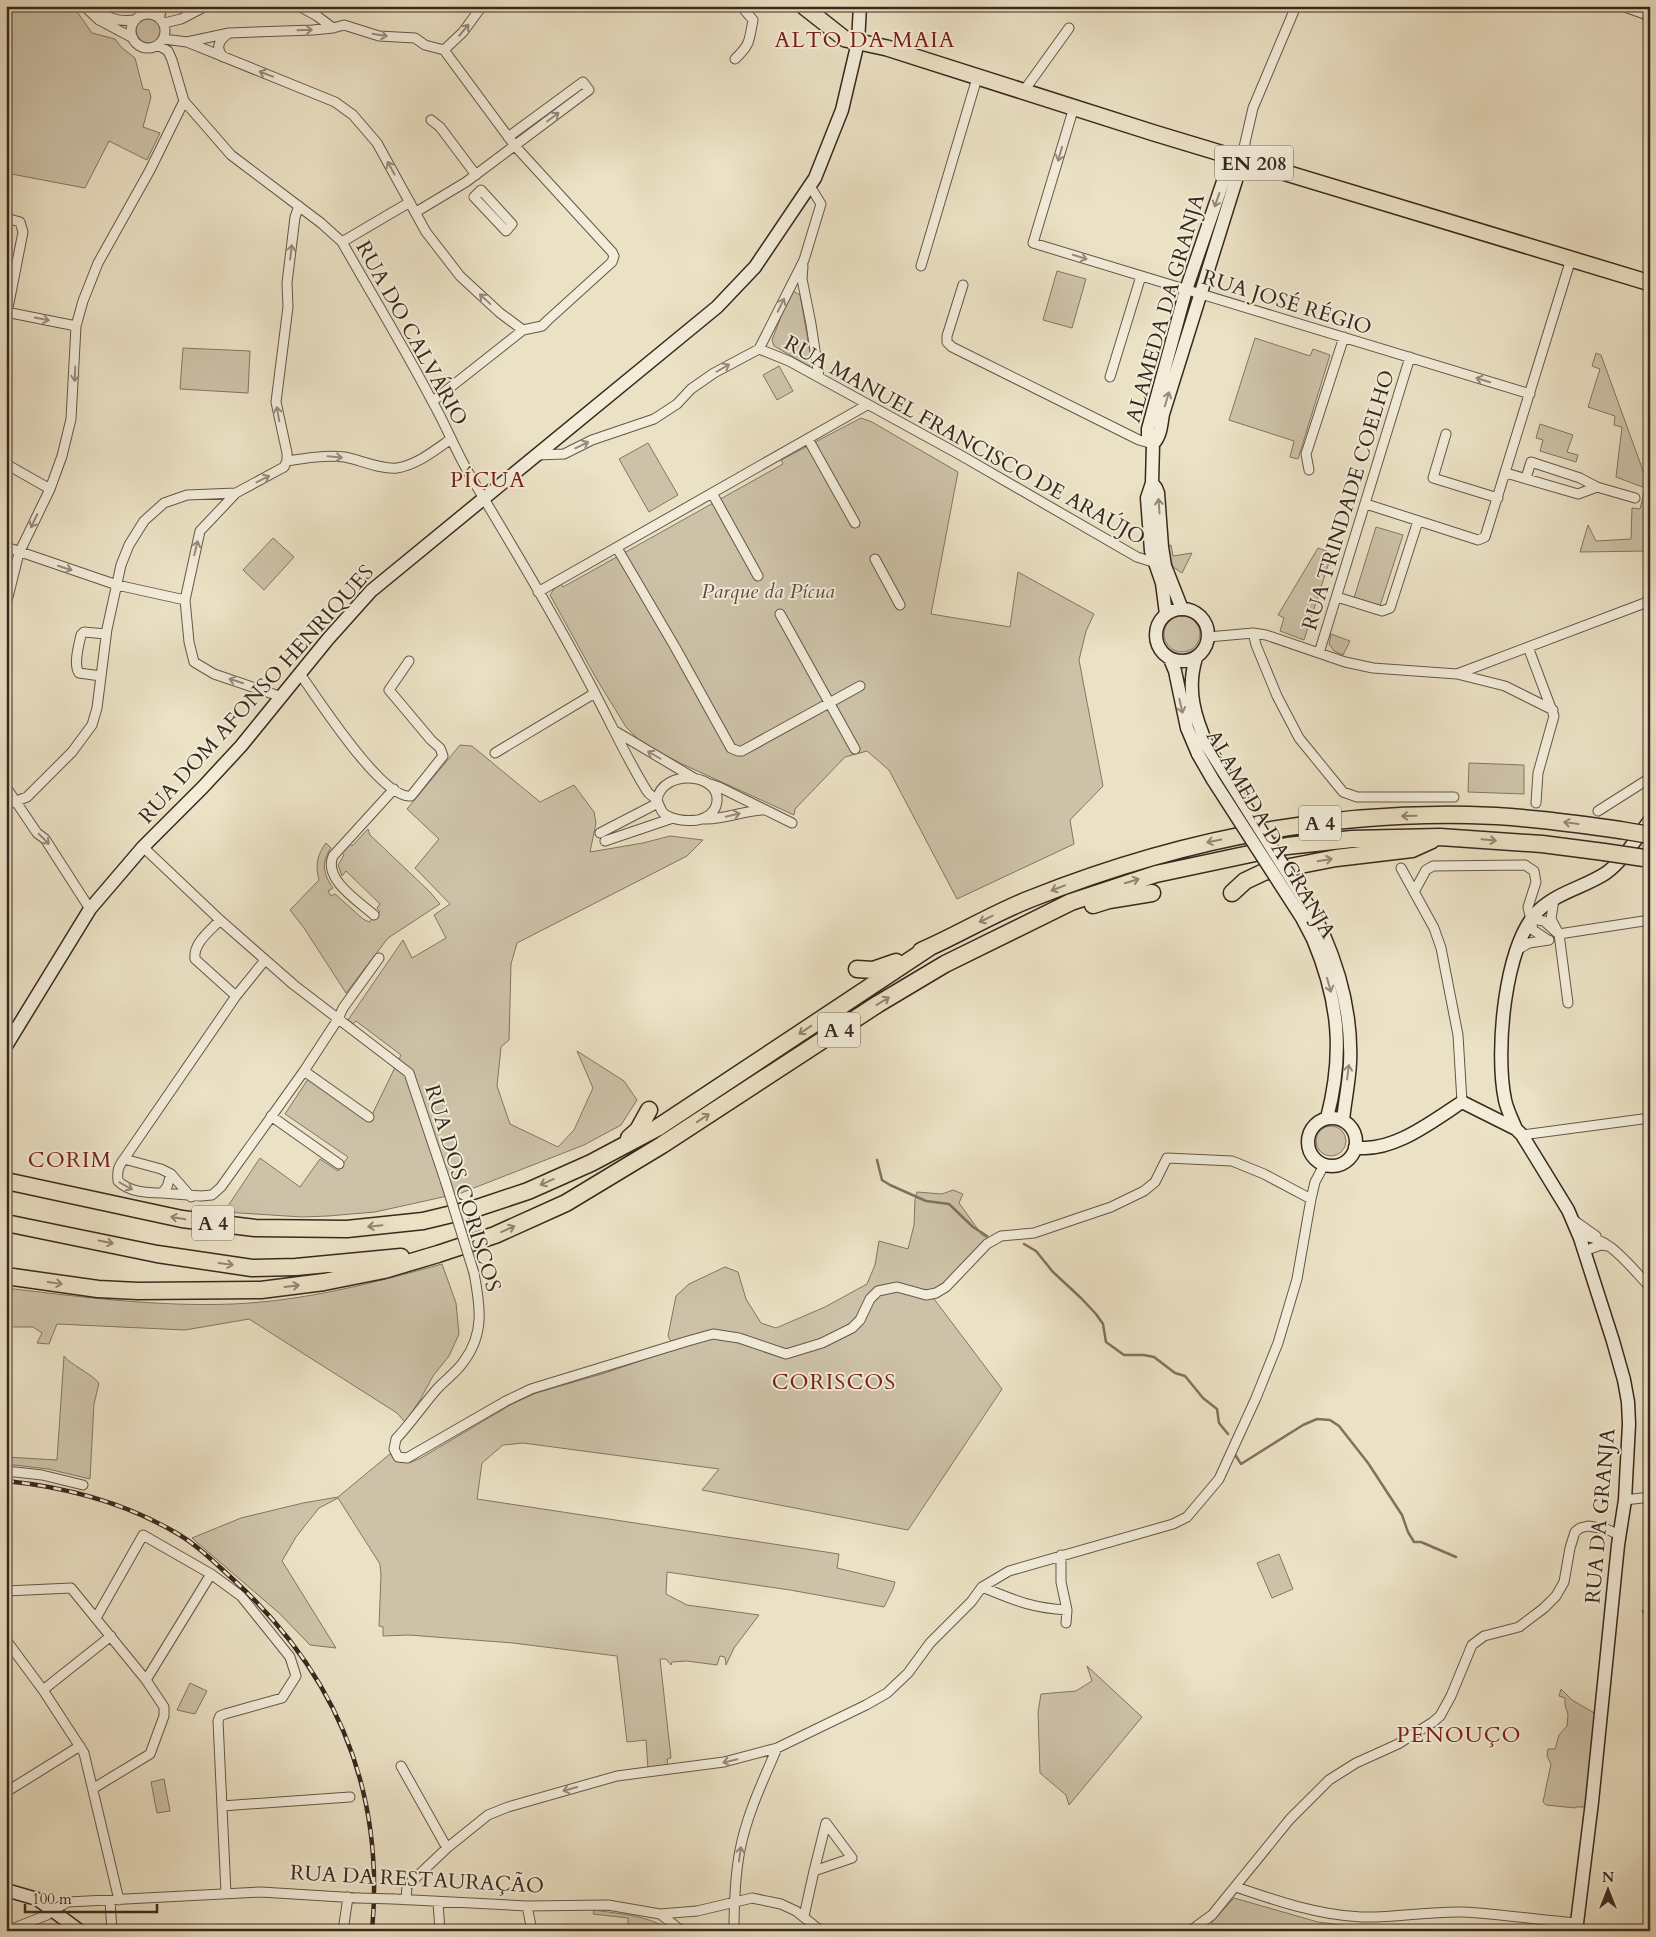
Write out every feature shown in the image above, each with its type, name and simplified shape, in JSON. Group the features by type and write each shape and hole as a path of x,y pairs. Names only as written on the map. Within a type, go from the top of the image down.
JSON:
{"highway":[{"name":"A 4","path":"6,1181 182,1219 255,1228 347,1229 423,1221 477,1208 528,1191 592,1163 657,1128 930,947 1023,902 1139,860 1205,843 1304,824 1396,816 1469,815 1542,819 1650,835"},
{"name":"A 4","path":"6,1276 98,1289 138,1291 261,1290 324,1282 375,1272 446,1252 495,1235 566,1202 662,1145 886,999 945,964 1071,902 1156,874 1287,846 1329,841 1440,837 1542,844 1647,859"},
{"path":"1232,893 1245,881 1264,872 1336,858 1412,849 1440,837"},
{"path":"1022,926 1109,900 1152,893"},
{"path":"857,969 873,970 885,967 930,947"},
{"path":"592,1163 600,1154 626,1140 638,1130 649,1110"},
{"name":"A 4","path":"6,1223 157,1254 252,1268 336,1264 446,1252"}],"main road":[{"name":"EN 208","path":"803,6 845,39 887,48 977,78 1650,283"}],"street":[{"path":"84,6 99,20 133,38"},
{"path":"95,6 103,14 121,22 135,20 149,13 161,20 181,19 206,6"},
{"path":"135,20 131,29 133,38 139,46 144,48 154,47 161,42 166,33 161,20 163,6"},
{"path":"298,6 317,16 333,28"},
{"path":"444,50 464,32 482,6"},
{"path":"735,59 746,49 751,41 753,20 741,6"},
{"name":"RUA DOM AFONSO HENRIQUES","path":"6,1046 90,909 143,847 216,773 372,591 716,307 755,267 810,186 842,110 858,42 860,6"},
{"path":"1238,158 1244,147 1253,108 1296,6"},
{"path":"1622,6 1650,16"},
{"path":"161,42 187,42 229,33 333,28 344,25 379,36 415,38 425,45 444,50 514,146 612,252 614,256 612,262 542,326 523,330 433,401"},
{"path":"1023,92 1069,28"},
{"path":"223,58 219,53 220,39 229,33"},
{"name":"RUA DO CALVÁRIO","path":"161,42 172,60 184,101 231,155 299,206 342,242 433,401 471,478 485,498 595,693 648,793 657,802"},
{"path":"187,42 335,102 353,115 377,143 426,232 460,276 523,330"},
{"path":"921,266 977,78"},
{"path":"416,212 476,175 589,90 583,82 508,137"},
{"path":"6,605 19,552 50,489 62,456 71,419 76,326 83,301 98,263 150,170 184,101"},
{"name":"RUA JOSÉ RÉGIO","path":"1074,107 1033,243 1530,394"},
{"path":"431,120 440,126 476,175"},
{"name":"ALAMEDA DA GRANJA","path":"1182,609 1151,551 1147,498 1152,483 1153,444 1148,438 1148,428 1186,290 1227,170 1238,158"},
{"name":"ALAMEDA DA GRANJA","path":"1153,444 1158,440 1161,431 1163,414 1238,174 1238,158"},
{"path":"466,182 477,194"},
{"path":"759,349 804,260 821,204 810,186"},
{"path":"481,190 512,224 506,231 474,197 477,194 481,190"},
{"path":"342,242 410,202"},
{"path":"282,697 214,674 194,662 185,600 200,531 236,493 276,473 284,467 287,461 288,453 276,402 288,307 287,283 295,217 299,206"},
{"path":"6,218 20,222 23,226 7,314 76,326"},
{"path":"804,260 802,279 819,377"},
{"path":"1366,504 1478,540 1485,537 1571,260"},
{"path":"1110,377 1141,276"},
{"path":"962,285 947,336 947,342 952,347 1140,440 1153,444"},
{"path":"1309,470 1306,454 1344,338"},
{"name":"RUA MANUEL FRANCISCO DE ARAÚJO","path":"536,455 564,454 592,440 654,419 677,404 691,389 714,373 759,349 789,361 819,377 962,456 1137,557 1160,565"},
{"name":"RUA TRINDADE COELHO","path":"1319,653 1410,357"},
{"path":"538,592 867,405"},
{"path":"1446,434 1433,478 1498,498"},
{"path":"287,461 328,456 398,468 413,464 451,439"},
{"path":"808,439 855,523"},
{"path":"1526,478 1532,462 1580,478 1597,487 1635,498"},
{"path":"6,464 50,489"},
{"path":"1506,473 1578,494 1597,487"},
{"path":"6,805 27,797 72,752 92,725 97,708 106,634 116,585 129,545 144,521 164,503 187,495 236,493"},
{"path":"712,493 758,576"},
{"path":"1336,597 1382,611 1390,608 1418,521"},
{"path":"6,547 116,585 185,600"},
{"path":"617,548 731,748 738,752 830,704 860,686"},
{"path":"875,559 900,605"},
{"name":"ALAMEDA DA GRANJA","path":"1160,565 1166,614 1156,628 1155,637 1162,654 1170,659 1175,671 1187,728 1203,750"},
{"path":"1457,674 1650,600"},
{"path":"1166,614 1182,609 1198,614 1207,628 1208,637 1253,633 1266,635 1345,662 1373,668 1457,674 1505,686 1553,710"},
{"path":"780,614 855,749"},
{"path":"101,676 79,673 77,664 81,635 89,631 106,634"},
{"path":"1253,633 1277,696 1299,738 1343,792 1357,797 1454,797"},
{"name":"ALAMEDA DA GRANJA","path":"1208,637 1202,652 1196,658 1191,674 1191,691 1203,750 1213,780 1302,918 1331,950 1343,988 1349,1023 1350,1063 1343,1120"},
{"path":"1528,647 1554,716 1538,773 1536,803"},
{"path":"1170,659 1178,662 1196,658"},
{"path":"300,674 352,748 367,766 401,794 411,796 443,756 440,748 389,690 410,661"},
{"path":"495,753 595,693"},
{"path":"615,731 694,778 719,787 792,823"},
{"path":"672,818 602,837 657,802 660,790 666,784 682,778 694,778"},
{"path":"1598,811 1650,778"},
{"path":"657,802 663,812 672,818 689,821 701,819 709,816 716,804 717,794 710,784"},
{"path":"6,787 37,833 45,839 90,909"},
{"path":"374,915 335,880 330,867 333,856 394,789"},
{"path":"701,819 711,820 748,811 764,810"},
{"path":"1531,919 1540,908 1554,899 1605,873 1614,866 1650,820"},
{"path":"143,847 265,960 338,1019"},
{"path":"1414,892 1426,870 1433,866 1525,866 1534,871 1536,882 1528,907 1534,930 1548,940"},
{"path":"1400,868 1434,928 1441,948 1458,1035 1462,1102"},
{"path":"1554,899 1552,919 1559,934 1568,1003"},
{"path":"1531,919 1544,921 1559,934"},
{"name":"RUA DA GRANJA","path":"1531,919 1524,930 1517,950 1505,996 1501,1064 1509,1109 1519,1132 1571,1219 1580,1238 1613,1341 1625,1387 1629,1424 1625,1500 1577,1927"},
{"path":"220,920 197,945 194,952 196,959 236,996"},
{"path":"1517,950 1529,943 1556,938 1559,934 1650,920"},
{"name":"ALAMEDA DA GRANJA","path":"1318,936 1336,1023 1337,1076 1327,1118"},
{"path":"265,960 236,996 124,1159 117,1172 118,1181 128,1189 191,1196 212,1195 220,1187 304,1071 338,1019 343,1008 379,958"},
{"name":"RUA DOS CORISCOS","path":"338,1019 409,1073 474,1273 481,1306 479,1325 474,1343 464,1362 437,1389 396,1439 394,1448 398,1456 407,1458 506,1401 532,1389 713,1334 739,1338 786,1354 822,1343 852,1328 860,1320 870,1299 878,1291 897,1287 926,1295 936,1293 946,1287 987,1244 1001,1236 1034,1233 1111,1207 1144,1191 1155,1182 1167,1158 1232,1161 1264,1174 1311,1199"},
{"path":"304,1071 369,1117"},
{"path":"1462,1102 1490,1112 1519,1132 1650,1118"},
{"path":"1355,1147 1366,1149 1391,1143 1418,1132 1462,1102"},
{"path":"1490,1112 1509,1109"},
{"path":"271,1116 339,1164"},
{"path":"1327,1118 1343,1120 1354,1132 1356,1139 1355,1147 1347,1161 1340,1165 1324,1165 1311,1155 1307,1140 1313,1126 1327,1118"},
{"path":"124,1159 161,1169 171,1174 191,1196"},
{"path":"406,1900 407,1886 447,1848 488,1815 508,1807 616,1776 718,1763 776,1748 866,1705 895,1686 908,1673 930,1643 971,1602 982,1587 1008,1571 1173,1524 1187,1516 1219,1479 1256,1398 1278,1343 1297,1280 1315,1182 1324,1165"},
{"path":"162,1193 167,1187 171,1174"},
{"path":"1571,1219 1609,1246 1650,1287"},
{"path":"1580,1238 1586,1236 1600,1240"},
{"path":"1584,1251 1601,1245 1609,1246"},
{"path":"6,1471 42,1475 83,1485"},
{"path":"1625,1500 1650,1497"},
{"path":"1190,1931 1212,1915 1290,1819 1329,1780 1356,1763 1398,1744 1440,1716 1451,1696 1472,1645 1484,1636 1519,1627 1526,1623 1556,1596 1564,1582 1575,1532 1580,1528 1588,1526 1606,1529 1620,1535"},
{"path":"96,1618 143,1535 211,1574 242,1596 290,1657 296,1676 282,1698 220,1716 218,1727 226,1893"},
{"path":"1060,1555 1066,1623"},
{"path":"146,1680 211,1574"},
{"path":"982,1587 1022,1604 1043,1609 1066,1610"},
{"path":"6,1591 71,1588 146,1680 164,1707 164,1716 150,1754 94,1788"},
{"path":"43,1690 111,1636"},
{"path":"6,1640 43,1690 84,1753 94,1788 114,1901 112,1931"},
{"path":"6,1792 80,1746"},
{"path":"734,1931 734,1903 740,1850 754,1803 776,1748"},
{"path":"402,1766 447,1848"},
{"path":"222,1806 350,1797"},
{"path":"804,1916 814,1872 826,1823 852,1858 814,1872"},
{"path":"1236,1887 1300,1907 1330,1914 1389,1917 1439,1912 1464,1912 1577,1927"},
{"path":"6,1890 37,1900 80,1931"},
{"name":"RUA DA RESTAURAÇÃO","path":"7,1931 47,1915 68,1902 260,1892 527,1906 608,1905 660,1914 697,1911 752,1898 781,1904 804,1916 821,1931"},
{"path":"343,1931 348,1897"},
{"path":"438,1902 440,1931"},
{"path":"527,1906 532,1931"},
{"path":"660,1914 682,1931"}],"green space":[{"path":"6,6 73,6 92,33 115,39 121,47 135,58 143,89 149,90 151,97 143,127 160,133 147,160 109,141 85,188 6,173"},
{"path":"149,17 158,21 162,30 158,39 149,43 140,39 136,30 140,21"},
{"path":"1057,271 1086,279 1072,328 1043,320"},
{"path":"791,290 800,295 812,363 809,366 774,346 772,340"},
{"path":"1255,338 1310,356 1313,349 1330,355 1298,459 1290,457 1294,441 1229,420"},
{"path":"183,348 250,351 248,393 180,389"},
{"path":"1596,353 1601,355 1650,490 1650,557 1647,551 1580,552 1588,525 1596,541 1631,539 1632,508 1640,509 1645,488 1616,477 1622,427 1614,425 1615,416 1588,407 1600,369 1592,366"},
{"path":"779,366 793,391 777,400 763,375"},
{"name":"Parque da Pícua","path":"861,418 872,422 958,472 931,614 1010,627 1018,572 1094,614 1086,631 1079,660 1103,786 1070,820 1074,844 957,899 889,770 867,751 845,757 795,809 794,815 682,764 642,743 626,727 596,678 550,595 561,584 563,587 783,464 781,460"},
{"path":"1540,424 1573,435 1567,452 1578,455 1576,462 1540,451 1543,440 1536,438"},
{"path":"648,443 678,495 649,512 619,459"},
{"path":"1376,527 1403,535 1380,606 1354,598"},
{"path":"273,538 294,557 264,590 243,570"},
{"path":"1171,545 1173,556 1192,553 1182,573 1173,567 1167,546"},
{"path":"1318,548 1332,553 1304,640 1280,631 1284,618 1278,615"},
{"path":"1182,616 1195,621 1200,634 1195,647 1182,652 1169,647 1164,634 1169,621"},
{"path":"1331,634 1350,641 1343,655 1334,651 1329,644"},
{"path":"460,745 472,746 540,802 574,785 594,812 596,823 590,852 643,843 670,836 703,840 687,856 517,943 511,964 509,1040 501,1047 497,1086 510,1124 558,1147 574,1130 593,1088 577,1051 624,1081 637,1100 621,1125 584,1145 461,1193 375,1212 328,1216 302,1217 224,1212 260,1158 300,1187 320,1159 338,1171 348,1157 285,1114 308,1079 369,1121 401,1055 356,1021 353,1024 348,1020 403,940 412,958 446,938 434,915 450,904 415,868 439,839 407,809"},
{"path":"1469,763 1524,765 1524,794 1468,792"},
{"path":"368,829 370,835 430,892 440,904 388,938 346,993 304,928 290,910 319,880 318,860 326,843 331,848 324,868 333,888 328,891 331,896 335,894 369,922 380,912 377,908 380,904 346,871 342,876 338,865 344,855 342,853 350,844 352,846"},
{"path":"1331,1126 1337,1127 1345,1135 1345,1147 1337,1155 1331,1156 1325,1155 1317,1147 1316,1141 1317,1135 1325,1127"},
{"path":"953,1190 963,1194 959,1203 982,1235 988,1238 942,1286 928,1291 1002,1389 908,1530 702,1490 719,1469 523,1443 503,1445 482,1463 477,1499 839,1554 837,1568 895,1582 884,1607 790,1590 667,1572 666,1594 687,1605 759,1615 734,1648 726,1665 725,1657 720,1656 717,1665 687,1661 672,1662 671,1665 666,1659 660,1659 671,1758 667,1759 668,1767 648,1769 646,1740 627,1742 617,1656 513,1643 409,1635 383,1636 383,1627 379,1626 380,1564 338,1498 319,1508 296,1537 282,1561 336,1648 310,1645 279,1613 192,1538 241,1518 303,1503 338,1497 390,1454 402,1463 404,1460 409,1463 421,1458 512,1404 536,1393 605,1373 675,1349 668,1336 676,1296 689,1284 725,1267 738,1272 746,1299 761,1323 776,1328 825,1307 867,1284 875,1265 879,1241 908,1249 914,1225 917,1192 942,1194"},
{"path":"442,1264 456,1303 459,1334 449,1356 433,1376 405,1422 397,1413 249,1319 185,1330 57,1324 49,1344 37,1343 42,1333 33,1327 6,1327 6,1288 148,1303 233,1304 286,1299 339,1290"},
{"path":"64,1356 99,1383 94,1404 90,1479 48,1469 6,1464 6,1457 57,1460"},
{"path":"1279,1554 1293,1589 1272,1598 1257,1563"},
{"path":"1087,1666 1142,1717 1069,1805 1066,1795 1040,1773 1038,1712 1041,1694 1076,1691 1092,1681"},
{"path":"190,1683 207,1691 195,1714 177,1710"},
{"path":"1561,1689 1572,1700 1596,1714 1586,1807 1575,1808 1546,1805 1543,1802 1551,1764 1547,1756 1548,1749 1555,1749 1559,1735 1567,1726 1568,1714 1565,1698 1559,1696"},
{"path":"164,1779 170,1811 157,1813 151,1782"},
{"path":"1234,1898 1318,1922 1358,1927 1407,1927 1406,1931 1212,1931 1212,1922"},
{"path":"594,1910 644,1918 671,1931 628,1929 628,1918 593,1914"}],"waterway":[{"path":"877,1160 882,1180 926,1201 949,1204 973,1227 987,1236"},
{"path":"1024,1244 1036,1251 1053,1272 1096,1314 1103,1324 1106,1342 1124,1355 1154,1357 1175,1373 1185,1376 1203,1398 1217,1409 1219,1423 1228,1434"},
{"path":"1234,1453 1241,1464 1303,1425 1317,1419 1330,1420 1339,1426 1368,1463 1402,1515 1414,1542 1421,1542 1456,1557"},
{"path":"1643,1611 1648,1619 1650,1619"}],"railway":[{"path":"6,1481 51,1487 95,1498 138,1513 158,1523 201,1550 272,1619 302,1657 327,1698 347,1740 362,1785 371,1831 374,1880 372,1931"}],"district":[{"name":"ALTO DA MAIA","path":"865,39"},
{"name":"PÍCUA","path":"488,479"},
{"name":"CORIM","path":"70,1159"},
{"name":"CORISCOS","path":"834,1381"},
{"name":"PENOUÇO","path":"1459,1734"}]}
